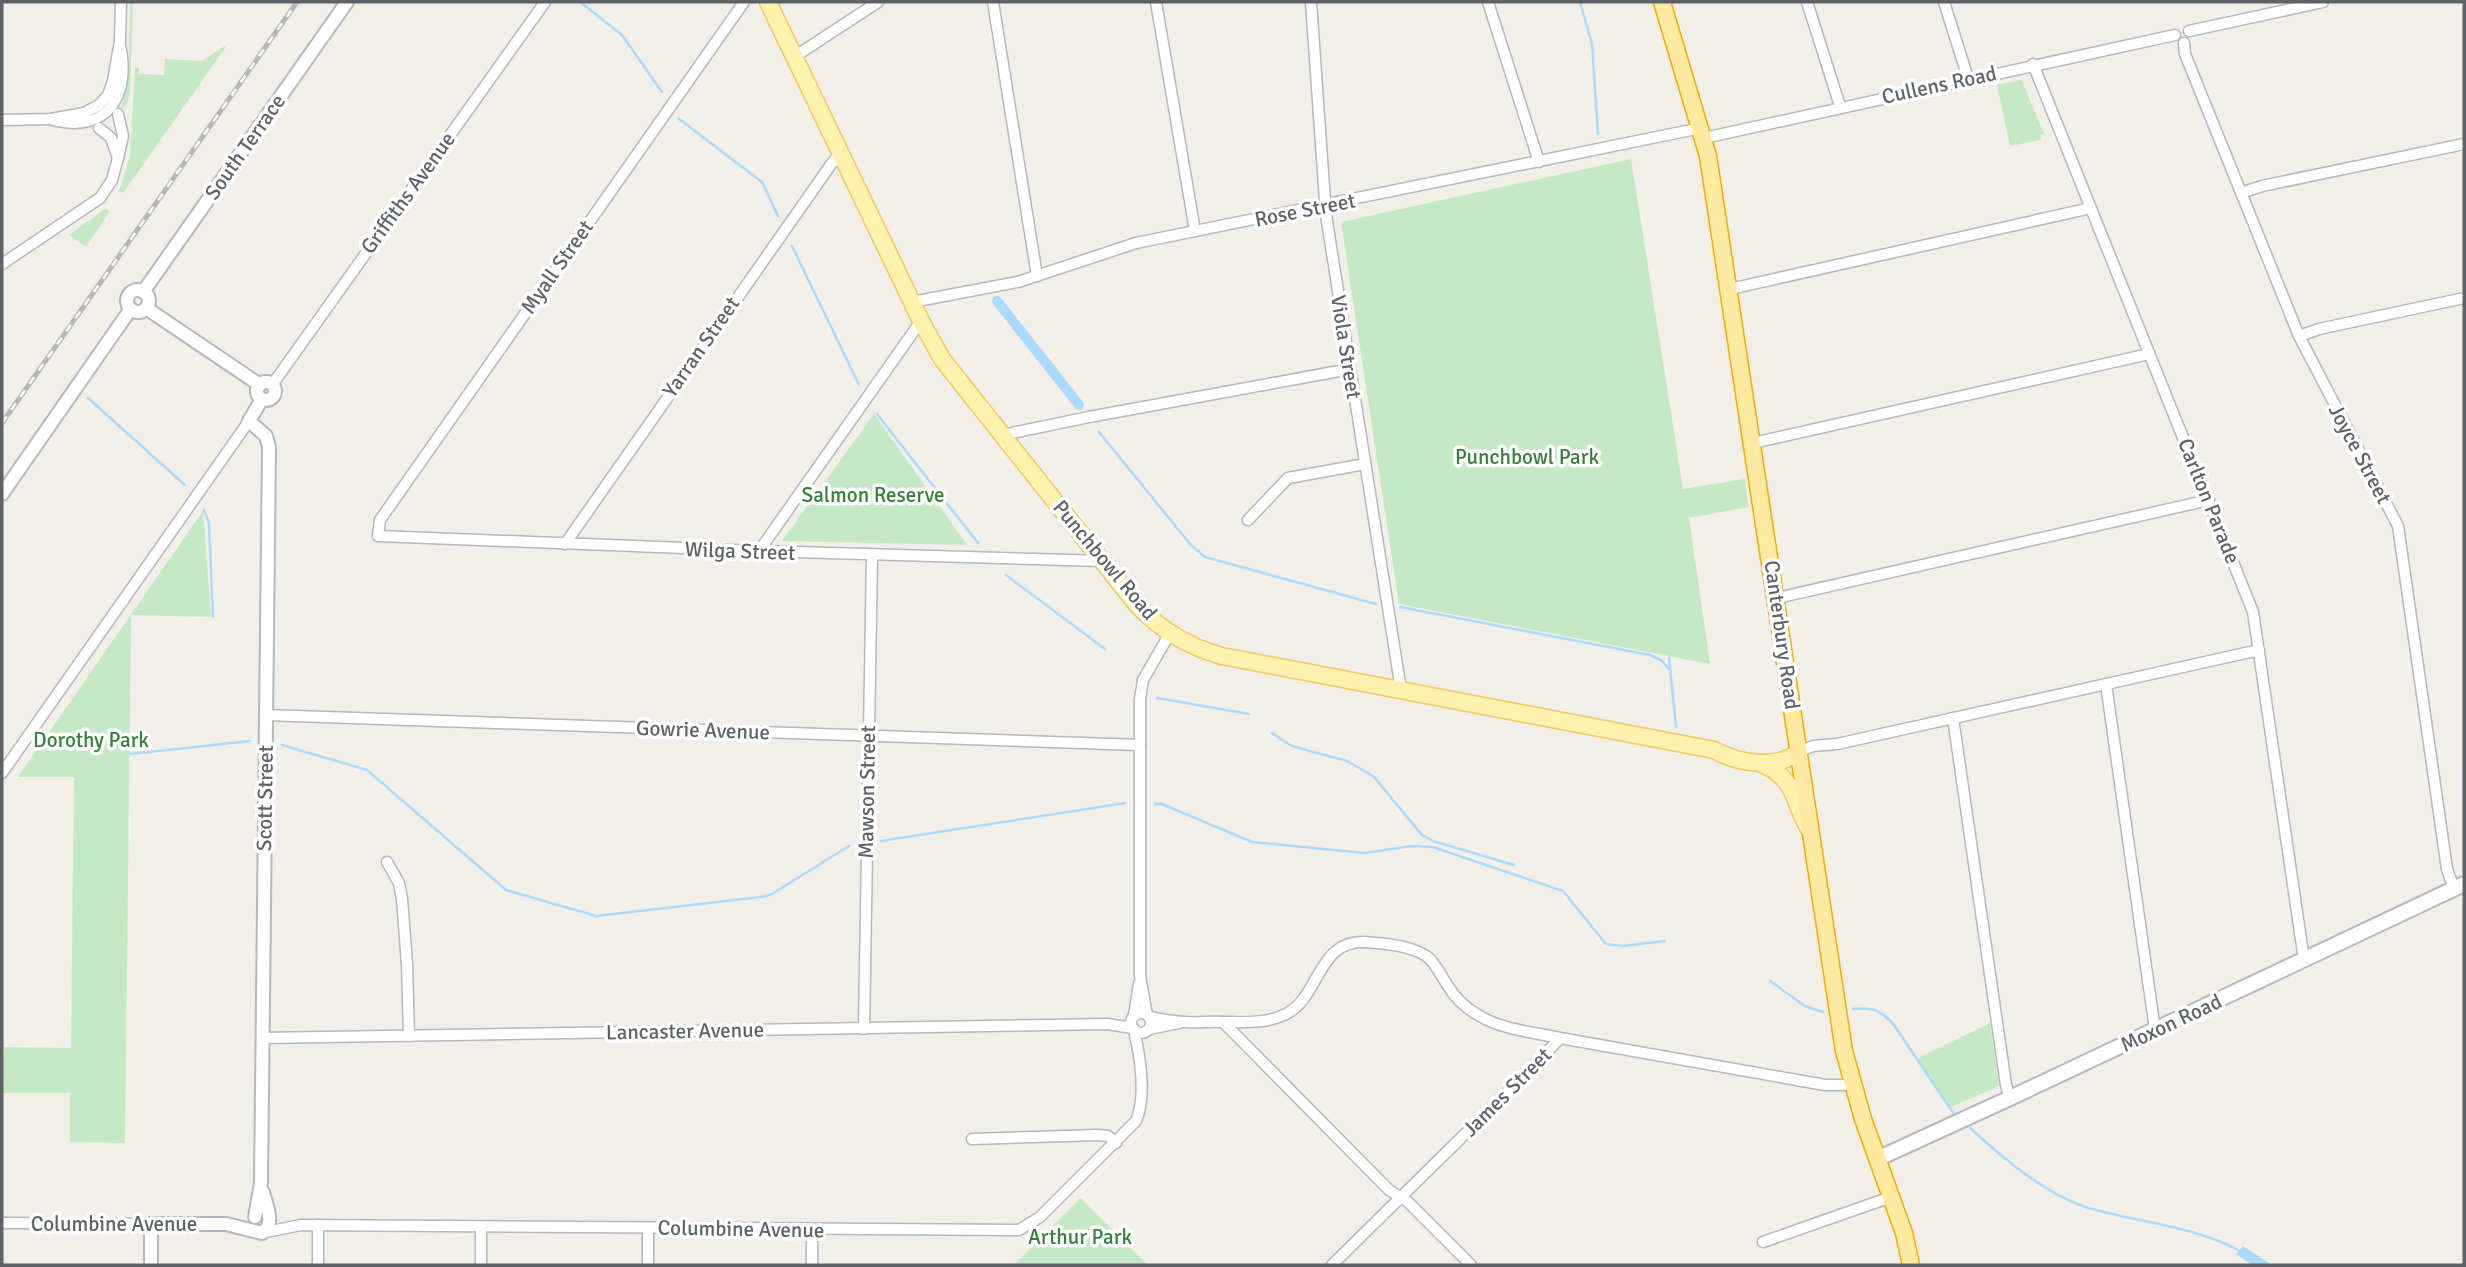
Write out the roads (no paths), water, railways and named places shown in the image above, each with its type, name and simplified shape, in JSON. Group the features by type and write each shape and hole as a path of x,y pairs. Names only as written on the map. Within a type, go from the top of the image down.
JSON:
{"highway":[{"name":"Canterbury Road","path":"1661,2 1702,133 1730,289 1844,1051 1852,1085 1903,1233 1911,1265"}],"main road":[{"name":"Punchbowl Road","path":"768,2 942,359 1144,612 1170,633 1195,647 1222,656 1714,750 1726,757 1759,763 1788,761 1798,752"},
{"name":"Punchbowl Road","path":"1714,750 1725,747 1754,752 1798,752"},
{"path":"1759,763 1776,770 1787,780 1793,790 1798,811 1811,831"},
{"name":"Moxon Road","path":"1877,1159 2459,887"}],"street":[{"path":"2,120 51,120 68,124 86,123 100,117 124,79 120,41 121,2"},
{"name":"South Terrace","path":"143,292 347,2"},
{"name":"Griffiths Avenue","path":"266,385 545,2"},
{"name":"Myall Street","path":"378,536 380,520 744,2"},
{"path":"794,57 878,2"},
{"path":"993,2 1037,276"},
{"path":"1156,2 1195,231"},
{"name":"Viola Street","path":"1311,2 1325,206 1401,690"},
{"path":"1488,2 1539,162"},
{"path":"1807,2 1840,106"},
{"path":"1944,2 1968,78"},
{"path":"2189,31 2190,38 2184,43 2177,41 2175,35 2179,28 2189,31 2323,2"},
{"name":"Cullens Road","path":"1702,133 2175,35"},
{"name":"Joyce Street","path":"2184,43 2185,54 2299,336 2398,526 2447,869 2459,887"},
{"name":"Carlton Parade","path":"2033,64 2249,601 2259,650 2304,960"},
{"path":"2,264 100,198 112,180 123,136 118,114"},
{"path":"99,128 111,138 118,158"},
{"name":"Rose Street","path":"912,302 1037,276 1114,249 1195,231 1539,162 1702,133"},
{"path":"2241,193 2262,186 2464,144"},
{"name":"Yarran Street","path":"565,544 739,293 841,153"},
{"path":"1730,289 2091,208"},
{"path":"136,290 143,292 149,301 146,308 137,312 131,310 127,303 130,294 136,290"},
{"path":"2299,336 2319,329 2464,298"},
{"path":"2,774 262,399 258,394 266,385 146,308"},
{"path":"2,494 131,310"},
{"path":"760,551 922,321"},
{"path":"1753,443 2149,354"},
{"path":"1002,435 1350,369"},
{"name":"Scott Street","path":"249,421 266,436 269,443 261,1222"},
{"path":"1248,520 1288,478 1365,464"},
{"path":"1777,598 2209,500"},
{"name":"Wilga Street","path":"378,536 1102,561"},
{"name":"Mawson Street","path":"864,1029 872,555"},
{"path":"1140,1061 1131,1022 1140,976 1142,686 1170,633"},
{"path":"1798,752 1813,746 1836,744 2259,650"},
{"path":"2106,684 2155,1030"},
{"name":"Gowrie Avenue","path":"266,715 1140,745"},
{"path":"1953,718 2010,1098"},
{"path":"387,862 399,883 402,900 407,952 409,1036"},
{"path":"1133,1029 1141,1033 1182,1023 1248,1024 1284,1015 1305,999 1321,967 1332,954 1348,945 1366,942 1423,954 1434,964 1459,1000 1489,1021 1560,1038"},
{"path":"1140,976 1151,1024 1140,1061"},
{"path":"1134,1016 1142,1013 1182,1023"},
{"name":"Lancaster Avenue","path":"1107,1024 1134,1016"},
{"path":"1223,1022 1389,1190 1408,1202 1471,1265"},
{"name":"Lancaster Avenue","path":"263,1038 1107,1024 1133,1029"},
{"name":"James Street","path":"1332,1265 1560,1038 1825,1086 1852,1085"},
{"name":"Columbine Avenue","path":"2,1223 261,1222 481,1227 1019,1230 1040,1217 1136,1121 1140,1108 1140,1061"},
{"path":"972,1139 1097,1135 1108,1136 1116,1143"},
{"path":"1763,1242 1891,1197"},
{"path":"151,1224 151,1265"},
{"path":"318,1225 318,1265"},
{"path":"481,1227 481,1265"},
{"path":"648,1228 648,1265"},
{"path":"812,1229 812,1265"}],"water":[{"path":"2243,1246 2272,1265 2252,1265 2236,1254"}],"waterway":[{"path":"580,2 622,35 662,92"},
{"path":"1580,2 1592,44 1598,134"},
{"path":"679,119 762,182 778,216"},
{"path":"792,246 859,385"},
{"path":"997,301 1079,405"},
{"path":"88,398 185,485"},
{"path":"877,414 978,543"},
{"path":"1099,432 1190,544 1205,557 1376,604"},
{"path":"204,510 209,523 213,617"},
{"path":"1006,575 1105,649"},
{"path":"1400,607 1650,655 1661,660 1670,670"},
{"path":"1669,658 1676,727"},
{"path":"1157,698 1249,714"},
{"path":"1272,733 1292,746 1347,761 1374,777 1422,835 1433,841 1514,865"},
{"path":"130,754 250,741"},
{"path":"282,745 367,770 506,890 596,916 772,894 849,846"},
{"path":"881,841 1125,803"},
{"path":"1155,804 1162,804 1252,842 1364,853 1412,846 1433,847 1563,891 1606,944 1623,946 1665,941"},
{"path":"1770,981 1805,1006 1823,1012"},
{"path":"1853,1009 1876,1011 1894,1025 1954,1114"},
{"path":"1970,1128 1996,1151 2057,1195 2089,1208 2205,1236 2242,1252"}],"railway":[{"path":"2,423 297,2"}],"park label":[{"name":"Punchbowl Park","path":"1527,457"},
{"name":"Salmon Reserve","path":"873,495"},
{"name":"Dorothy Park","path":"91,740"},
{"name":"Arthur Park","path":"1080,1237"}]}
